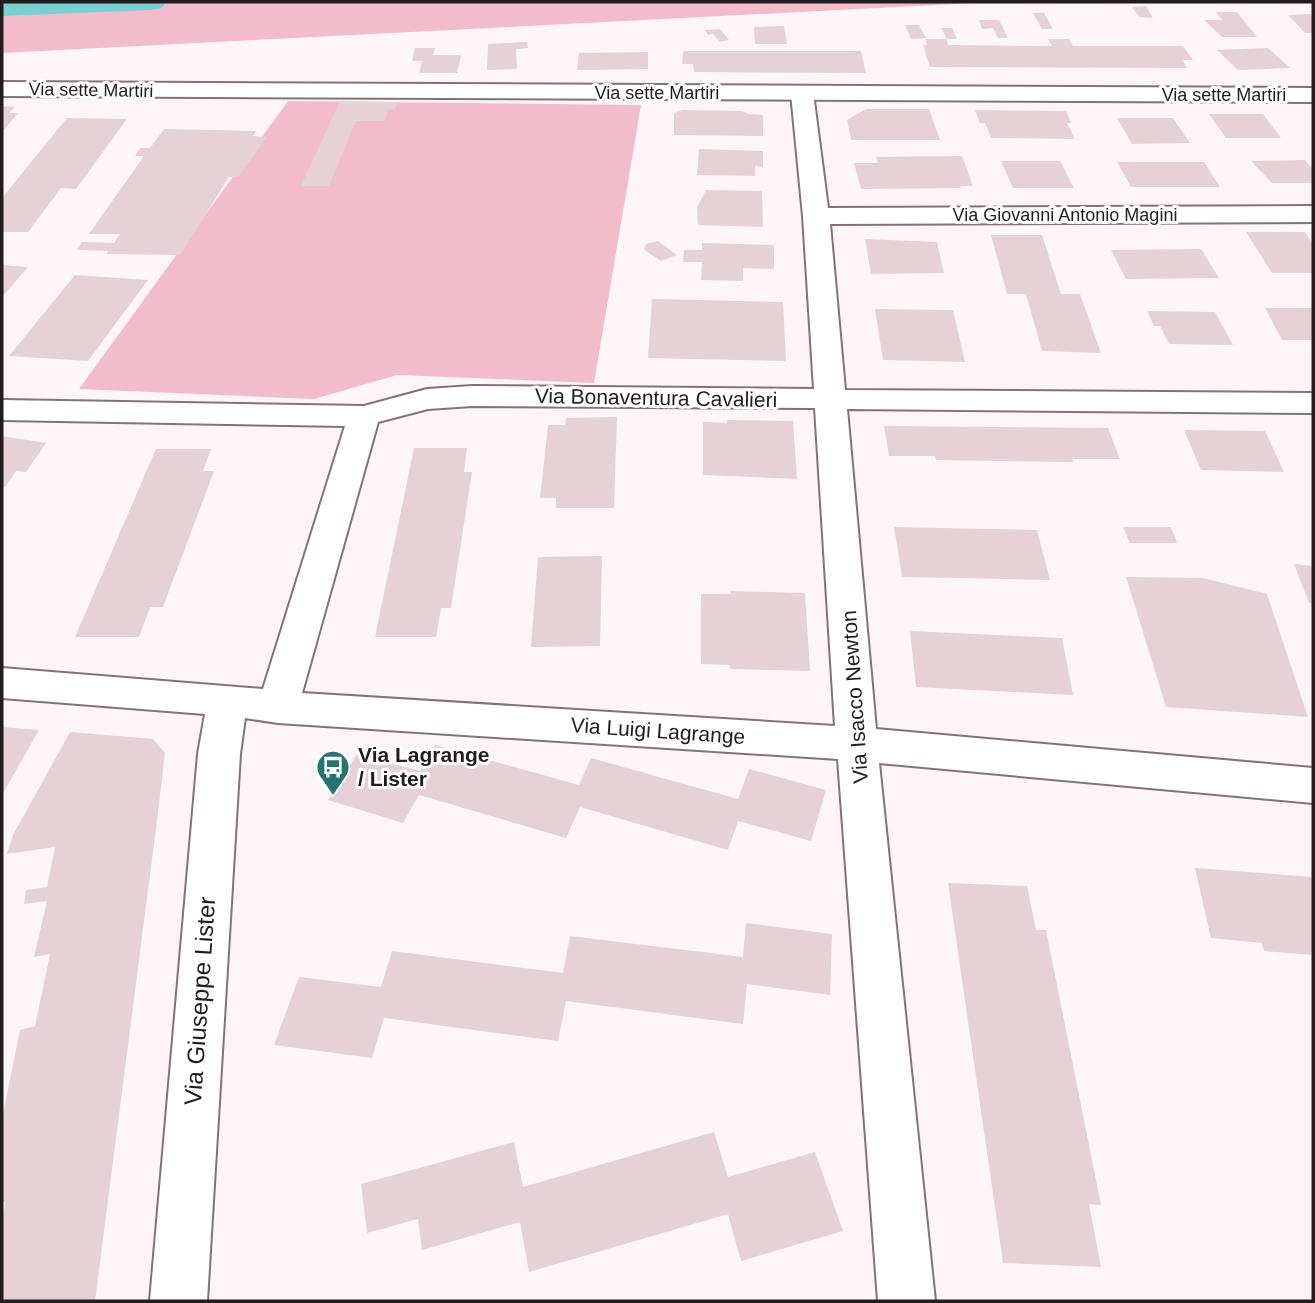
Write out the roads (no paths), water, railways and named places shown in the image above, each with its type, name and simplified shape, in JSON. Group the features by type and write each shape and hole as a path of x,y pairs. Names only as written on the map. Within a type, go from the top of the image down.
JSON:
{"street":[{"name":"Via sette Martiri","path":"2,89 1313,95"},
{"name":"Via Isacco Newton","path":"802,93 816,216 906,1301"},
{"name":"Via Giovanni Antonio Magini","path":"816,216 1313,214"},
{"name":"Via Bonaventura Cavalieri","path":"2,410 363,416 427,399 472,396 1313,403"},
{"path":"278,707 363,416"},
{"name":"Via Luigi Lagrange","path":"2,683 227,700 278,707 858,744 1313,786"},
{"name":"Via Giuseppe Lister","path":"178,1301 219,754 227,700"}],"waterway":[{"path":"2,8 152,2"}],"place":[{"name":"Via Lagrange / Lister","path":"333,797"}]}
